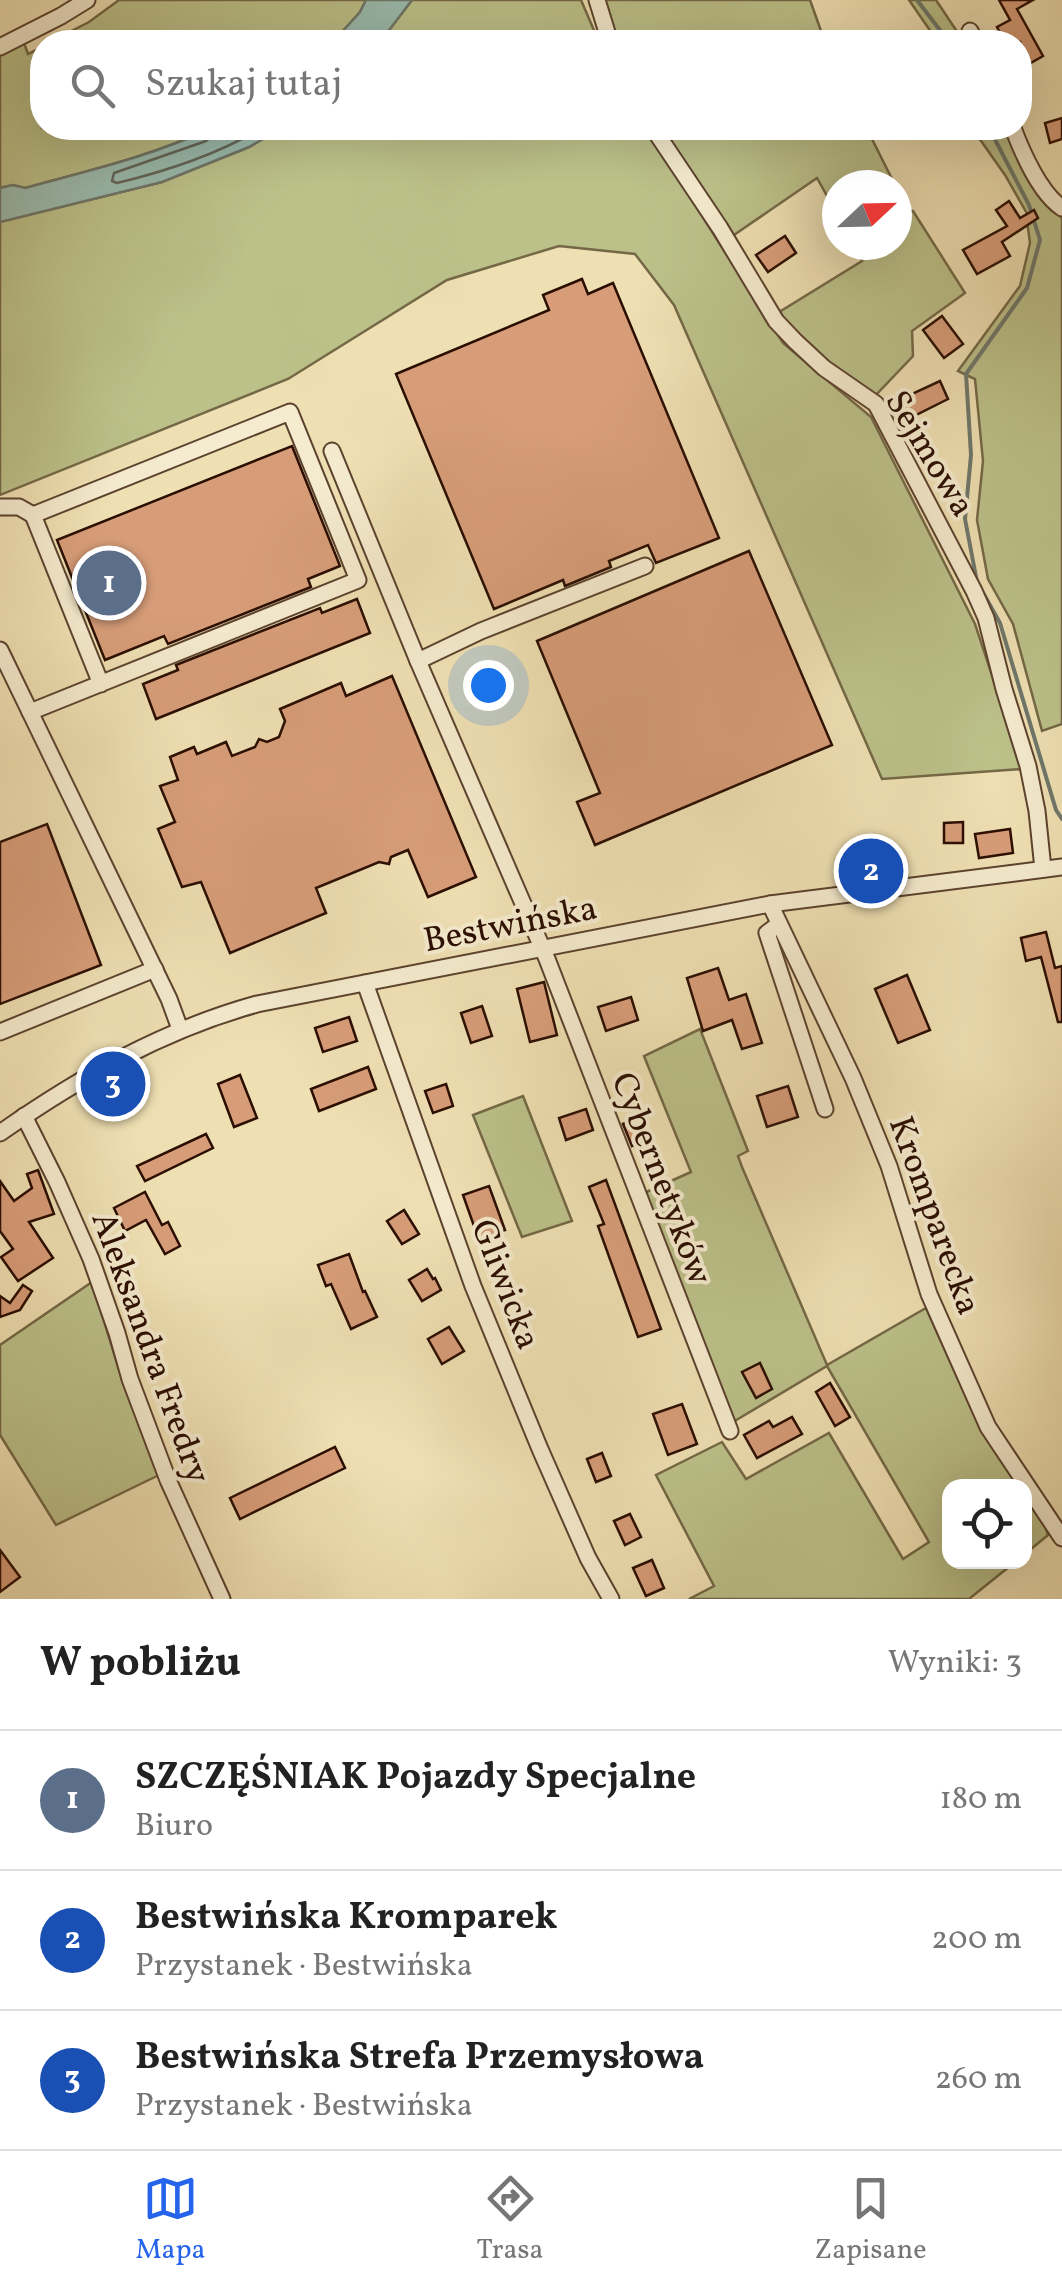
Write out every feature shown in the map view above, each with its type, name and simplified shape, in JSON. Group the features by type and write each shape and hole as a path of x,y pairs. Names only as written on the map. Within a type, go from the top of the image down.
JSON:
{"street":[{"path":"33,30 87,0"},
{"path":"597,0 606,30"},
{"path":"0,47 30,32"},
{"name":"Sejmowa","path":"661,140 776,321 824,368 876,404 974,590 986,618 1028,766 1043,869"},
{"path":"1017,140 1053,202 1062,208"},
{"path":"30,712 358,580 290,412 33,515"},
{"name":"Cybernetyków","path":"332,450 541,947 730,1431"},
{"path":"0,507 18,508 33,515 100,684"},
{"path":"418,661 481,631 645,566"},
{"path":"0,650 155,969 180,1029"},
{"name":"Bestwińska","path":"0,1133 115,1060 180,1029 258,1004 770,904 1062,867"},
{"name":"Kromparecka","path":"770,904 853,1078 889,1166 929,1294 988,1427 1062,1538"},
{"path":"779,924 766,933 825,1109"},
{"path":"0,1032 155,969"},
{"name":"Gliwicka","path":"365,983 473,1286 548,1468 611,1599"},
{"name":"Aleksandra Fredry","path":"24,1116 91,1259 168,1480 222,1599"}],"green space":[{"path":"119,0 366,0 344,30 73,30"},
{"path":"412,0 581,0 594,30 389,30"},
{"path":"600,0 810,0 821,30 611,30"},
{"path":"909,0 936,0 956,30 930,30"},
{"path":"24,43 30,53 30,140 183,140 25,188 0,188 0,54"},
{"path":"261,140 654,140 783,343 871,417 975,624 1023,769 882,779 674,305 635,254 559,246 447,280 288,379 0,495 0,222 162,182"},
{"path":"666,140 872,140 888,170 822,170 822,187 817,178 731,237"},
{"path":"980,140 1013,140 1045,201 1062,218 1062,724 1042,731 1013,624 988,579 977,520 983,461 975,379 958,371 1020,286 1030,243 1029,217"},
{"path":"913,211 965,293 912,331 913,356 872,399 832,369 776,314 862,261 912,260"},
{"path":"700,1029 748,1151 738,1156 742,1167 827,1365 926,1308 982,1432 1015,1479 942,1479 942,1569 1006,1569 969,1599 689,1599 714,1586 656,1475 722,1442 746,1479 829,1433 903,1559 929,1542 827,1366 733,1422 642,1194 691,1172 644,1056"},
{"path":"523,1096 572,1221 522,1237 473,1115"},
{"path":"92,1282 124,1386 159,1475 56,1525 0,1435 0,1345"},
{"path":"1032,1505 1043,1520 1048,1535 1032,1548"}],"water":[{"path":"366,0 412,0 389,30 344,30"},
{"path":"183,140 261,140 162,182 0,222 0,188 25,188"}],"building":[{"path":"999,0 1033,0 1017,9 1029,30 999,30 997,27 1010,20"},
{"path":"1032,36 1043,56 1032,62"},
{"path":"1062,118 1062,139 1050,143 1045,123"},
{"path":"1009,201 1020,218 1034,210 1038,218 1002,242 1010,256 977,274 963,250 1007,226 996,210"},
{"path":"785,236 796,253 768,272 756,255"},
{"path":"582,279 588,294 613,283 719,538 656,563 648,545 609,561 611,567 565,586 563,580 494,609 396,374 549,310 543,295"},
{"path":"942,316 963,344 944,358 923,330"},
{"path":"940,381 948,399 910,418 901,399"},
{"path":"292,446 340,566 308,579 311,587 168,644 164,636 105,660 57,540"},
{"path":"749,551 832,745 595,845 577,802 600,793 537,641"},
{"path":"357,599 370,633 156,719 143,684 178,670 176,665 320,608 322,613"},
{"path":"392,676 476,877 428,897 408,850 391,857 389,864 379,862 316,888 326,913 230,953 201,882 182,887 158,829 175,822 160,786 178,780 170,757 194,747 197,754 226,742 232,756 255,747 259,739 267,742 279,737 285,721 280,709 341,683 346,696"},
{"path":"963,822 963,843 944,843 944,823"},
{"path":"47,824 101,965 0,1004 0,842"},
{"path":"1010,829 1013,853 979,858 975,834"},
{"path":"1046,932 1055,968 1062,966 1062,1022 1058,1022 1041,957 1026,961 1021,938"},
{"path":"718,968 729,1000 746,994 762,1043 742,1049 732,1020 703,1031 687,978"},
{"path":"907,975 930,1030 898,1043 875,989"},
{"path":"544,982 557,1035 530,1042 517,989"},
{"path":"631,997 638,1020 606,1031 598,1007"},
{"path":"482,1006 492,1036 471,1043 461,1013"},
{"path":"349,1017 357,1041 323,1052 315,1028"},
{"path":"368,1067 376,1089 319,1111 311,1089"},
{"path":"240,1075 257,1118 234,1127 218,1084"},
{"path":"446,1084 453,1106 433,1113 425,1091"},
{"path":"788,1086 798,1117 767,1127 757,1096"},
{"path":"586,1109 593,1130 566,1140 559,1118"},
{"path":"639,1117 649,1138 632,1146 623,1124"},
{"path":"206,1134 213,1148 145,1181 137,1166"},
{"path":"38,1170 54,1214 29,1222 53,1258 18,1281 1,1257 13,1249 0,1231 0,1181 14,1201 32,1188 27,1174"},
{"path":"606,1180 661,1329 638,1337 598,1226 604,1224 589,1187"},
{"path":"489,1186 505,1230 479,1240 463,1195"},
{"path":"145,1192 162,1225 168,1222 180,1246 165,1254 146,1220 125,1231 114,1208"},
{"path":"404,1210 419,1234 402,1244 387,1221"},
{"path":"349,1254 377,1317 351,1329 318,1265"},
{"path":"427,1269 441,1290 422,1301 409,1280"},
{"path":"23,1285 32,1291 20,1310 0,1317 0,1296 10,1303"},
{"path":"449,1327 464,1351 442,1364 428,1339"},
{"path":"760,1363 772,1389 756,1398 742,1372"},
{"path":"830,1383 850,1417 835,1426 816,1392"},
{"path":"682,1404 697,1444 668,1455 653,1414"},
{"path":"792,1417 802,1434 757,1458 744,1435 769,1421 773,1427"},
{"path":"335,1447 345,1468 240,1519 230,1498"},
{"path":"602,1453 611,1476 596,1482 587,1459"},
{"path":"630,1514 641,1537 625,1545 614,1521"},
{"path":"0,1550 20,1577 0,1592"},
{"path":"652,1560 664,1588 646,1596 633,1568"}],"waterway":[{"path":"917,0 940,30"},
{"path":"995,140 1029,205 1040,240 1027,288 966,374 971,455 965,519 977,582 1000,623 1056,810 1062,819"}],"place":[{"name":"SZCZĘŚNIAK Pojazdy Specjalne","path":"109,583"},
{"name":"Bestwińska Kromparek","path":"871,871"},
{"name":"Bestwińska Strefa Przemysłowa","path":"113,1084"}]}
